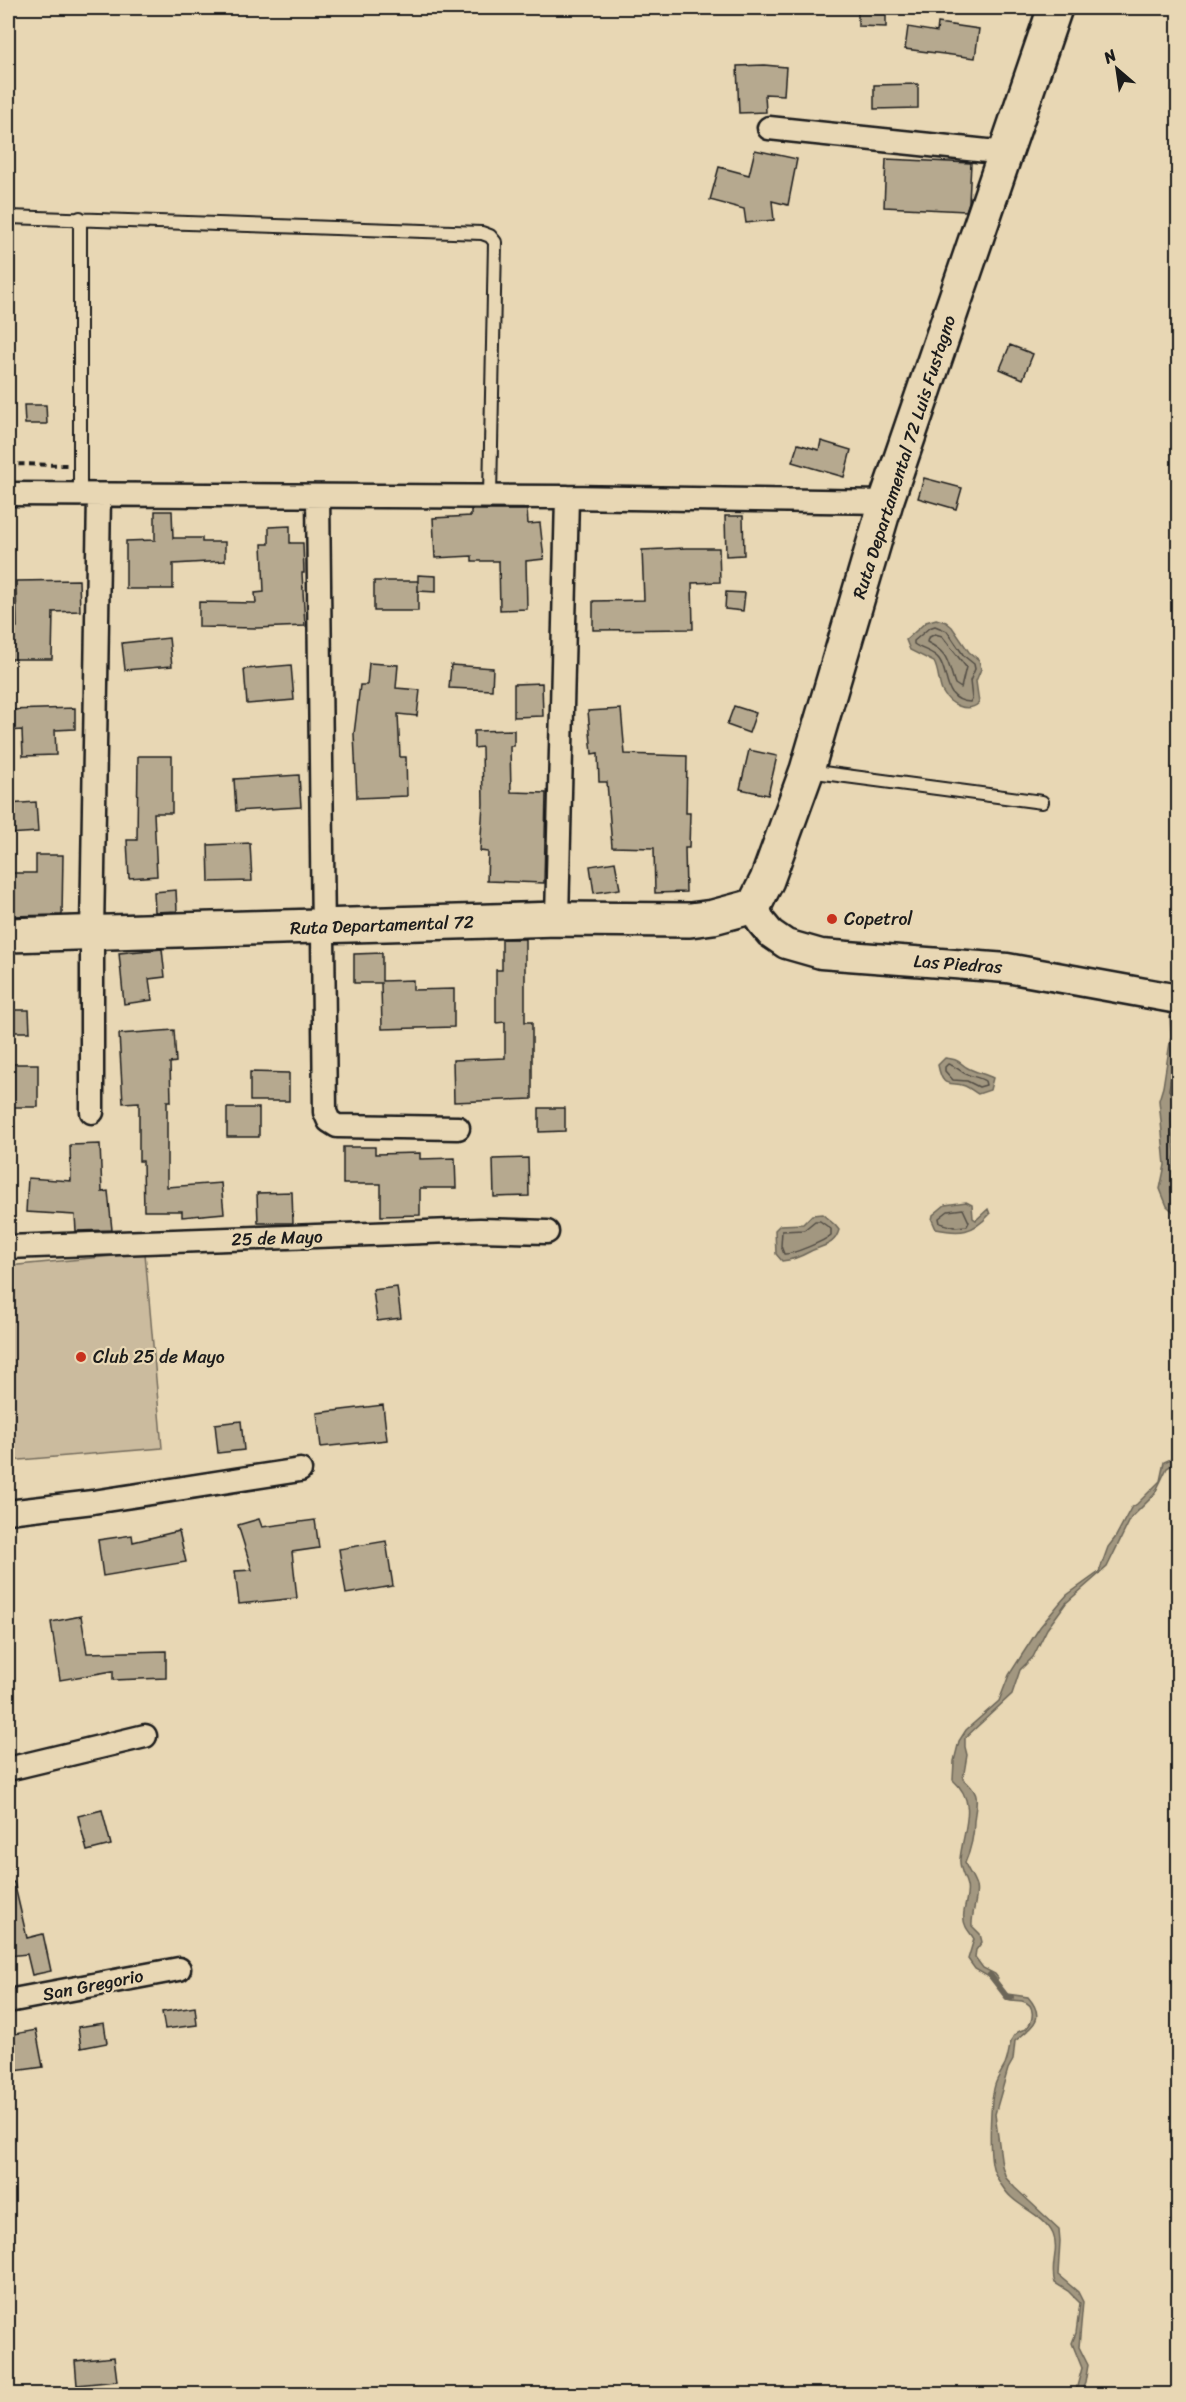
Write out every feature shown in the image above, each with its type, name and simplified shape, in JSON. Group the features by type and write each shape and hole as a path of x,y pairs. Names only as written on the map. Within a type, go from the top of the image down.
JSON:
{"main road":[{"name":"Ruta Departamental 72 Luis Fustagno","path":"754,906 767,880 807,770 886,502 1055,8"},
{"name":"Ruta Departamental 72","path":"8,935 557,919 690,920 713,917 754,906"}],"street":[{"path":"769,128 1006,153"},
{"path":"8,494 490,496 886,502"},
{"path":"89,495 92,1112"},
{"path":"318,495 325,1112 329,1121 337,1126 458,1128"},
{"path":"557,919 567,497"},
{"name":"Las Piedras","path":"754,906 761,922 770,933 786,944 821,954 1007,968 1174,998"},
{"name":"25 de Mayo","path":"8,1248 480,1230 547,1232"},
{"path":"8,1512 93,1502 300,1470"},
{"path":"8,1769 145,1736"},
{"name":"San Gregorio","path":"8,2001 178,1969"}],"lane":[{"path":"8,217 482,233 490,236 495,242 490,496"},
{"path":"80,218 79,466 89,495"},
{"path":"807,770 1042,802"}],"path":[{"path":"8,464 79,466"}],"shaded area":[{"name":"Club 25 de Mayo","path":"145,1253 162,1448 8,1461 8,1266"}],"water":[{"path":"936,619 952,627 969,652 979,660 981,669 976,681 979,703 974,706 969,708 959,706 949,700 942,691 934,662 910,650 906,640 926,622"},
{"path":"1170,1017 1178,1021 1176,1070 1178,1089 1171,1119 1175,1153 1171,1192 1178,1203 1178,1216 1167,1206 1160,1189 1165,1165 1159,1100 1171,1036"},
{"path":"945,1058 957,1061 969,1069 993,1078 990,1090 978,1094 960,1084 945,1081 938,1065"},
{"path":"966,1202 972,1205 973,1218 976,1220 988,1209 990,1214 978,1225 966,1230 936,1229 932,1220 933,1215 945,1205"},
{"path":"822,1214 839,1230 834,1240 799,1257 782,1261 776,1254 775,1230 780,1225 803,1224 812,1215"},
{"path":"1178,1456 1178,1461 1167,1468 1154,1495 1131,1518 1107,1567 1066,1603 1047,1629 1033,1657 1020,1670 1012,1694 965,1738 967,1755 963,1779 973,1789 976,1798 973,1838 965,1863 977,1890 972,1926 980,1934 982,1942 976,1950 975,1957 983,1968 995,1974 998,1978 996,1981 975,1969 968,1959 974,1939 964,1922 968,1891 960,1863 967,1807 961,1789 953,1780 954,1761 959,1741 966,1730 999,1701 1009,1675 1040,1627 1059,1604 1067,1595 1099,1572 1108,1547 1131,1508 1160,1481 1164,1462"},
{"path":"1004,1995 1028,1997 1034,2005 1037,2017 1032,2027 1015,2041 1013,2060 1008,2069 995,2114 1002,2166 1006,2178 1015,2188 1059,2229 1058,2275 1078,2292 1083,2302 1079,2347 1088,2365 1085,2383 1080,2394 1075,2394 1082,2368 1072,2343 1076,2333 1080,2303 1068,2291 1055,2283 1053,2271 1055,2240 1050,2228 1009,2195 997,2178 992,2163 990,2128 995,2085 1005,2065 1012,2038 1029,2026 1032,2017 1032,2009 1027,2003 1007,1999"}],"building":[{"path":"858,8 886,8 886,27 858,26"},
{"path":"938,23 979,29 975,58 905,49 908,27 937,32"},
{"path":"737,66 786,67 784,95 765,94 766,112 739,113"},
{"path":"918,84 918,108 874,109 874,85"},
{"path":"755,150 797,159 788,205 772,201 774,220 746,223 744,209 710,200 719,167 749,175"},
{"path":"886,159 971,163 969,202 966,211 884,207"},
{"path":"1010,345 1033,354 1023,379 1000,369"},
{"path":"24,405 46,405 47,424 25,424"},
{"path":"821,441 851,450 844,477 792,462 798,444 819,450"},
{"path":"924,478 962,488 956,509 918,498"},
{"path":"471,510 527,510 528,524 540,523 544,559 526,561 527,609 500,610 499,561 472,561 472,556 435,558 433,518 471,516"},
{"path":"155,511 172,511 173,538 202,538 202,542 225,542 225,561 173,564 173,589 126,589 126,541 155,540"},
{"path":"725,516 743,516 744,555 726,556"},
{"path":"290,526 290,543 303,543 305,626 199,627 199,602 256,603 255,593 264,592 262,544 269,544 269,527"},
{"path":"719,548 720,582 692,583 693,629 593,630 593,601 644,600 642,550"},
{"path":"418,575 436,576 436,592 418,591"},
{"path":"79,580 80,611 53,612 52,659 8,659 8,627 17,627 16,581"},
{"path":"374,581 418,581 418,611 374,611"},
{"path":"726,592 745,593 743,611 725,609"},
{"path":"169,638 172,666 125,670 122,643"},
{"path":"369,663 398,665 396,688 420,690 417,716 398,714 400,757 406,757 407,796 357,798 354,734 360,685 367,685"},
{"path":"291,665 294,700 247,704 244,669"},
{"path":"451,665 493,668 492,690 449,688"},
{"path":"542,683 543,716 514,717 514,684"},
{"path":"734,706 756,713 749,733 727,725"},
{"path":"75,708 75,729 55,730 56,755 23,756 22,730 8,731 8,710"},
{"path":"621,709 625,754 687,756 686,813 690,813 689,848 685,848 686,892 655,893 654,848 612,847 607,782 599,782 598,753 592,754 588,711"},
{"path":"514,730 514,746 510,746 511,792 546,793 544,883 487,881 488,852 480,851 483,804 482,747 474,748 474,731"},
{"path":"749,750 777,756 768,795 740,789"},
{"path":"138,756 172,756 172,813 154,813 157,876 129,878 127,840 137,840"},
{"path":"299,775 301,807 236,811 234,779"},
{"path":"36,802 38,832 8,834 8,804"},
{"path":"250,843 252,881 209,882 208,845"},
{"path":"36,855 63,855 62,915 8,916 8,873 36,873"},
{"path":"615,862 620,889 594,893 590,866"},
{"path":"176,890 177,911 155,912 154,892"},
{"path":"502,939 525,939 525,1022 532,1022 532,1099 454,1102 453,1060 505,1058 505,1022 496,1023 496,970 502,970"},
{"path":"162,949 165,977 149,979 152,1000 124,1004 119,953"},
{"path":"382,953 382,981 413,980 413,990 454,989 454,1027 382,1029 381,983 354,983 354,954"},
{"path":"8,1010 29,1010 30,1032 8,1032"},
{"path":"174,1030 176,1062 170,1063 171,1101 167,1101 167,1187 221,1183 224,1213 182,1217 182,1211 144,1211 143,1161 139,1161 139,1102 123,1103 119,1034"},
{"path":"8,1064 38,1064 38,1107 8,1107"},
{"path":"250,1072 289,1073 289,1101 250,1101"},
{"path":"227,1108 259,1108 259,1137 227,1137"},
{"path":"539,1108 565,1108 565,1131 539,1132"},
{"path":"100,1144 102,1192 108,1191 112,1230 76,1231 75,1215 26,1212 28,1178 71,1181 70,1145"},
{"path":"343,1147 375,1147 375,1154 420,1153 420,1159 455,1158 456,1188 420,1188 420,1215 381,1216 381,1184 343,1184"},
{"path":"528,1158 529,1196 494,1197 493,1159"},
{"path":"292,1192 293,1223 258,1223 257,1193"},
{"path":"397,1287 401,1318 377,1321 373,1290"},
{"path":"383,1405 387,1440 321,1447 317,1413"},
{"path":"241,1421 244,1450 218,1453 215,1424"},
{"path":"259,1519 262,1527 315,1520 319,1548 292,1552 297,1598 239,1604 235,1571 252,1570 238,1525"},
{"path":"179,1531 186,1562 103,1576 98,1540 132,1535 133,1542"},
{"path":"386,1541 393,1586 346,1594 339,1549"},
{"path":"81,1616 87,1653 166,1651 166,1678 113,1680 113,1671 60,1680 51,1622"},
{"path":"102,1810 111,1845 87,1851 78,1816"},
{"path":"14,1882 27,1938 43,1934 51,1971 32,1975 27,1954 8,1956 8,1883"},
{"path":"195,2007 197,2025 165,2029 162,2012"},
{"path":"104,2023 107,2043 81,2048 78,2027"},
{"path":"36,2030 43,2067 15,2071 9,2035"},
{"path":"114,2357 117,2381 77,2385 75,2361"}],"waterway":[{"path":"990,1975 1007,1997 1011,1997"}],"place":[{"name":"Copetrol","path":"832,919"},
{"name":"Club 25 de Mayo","path":"81,1357"}]}
